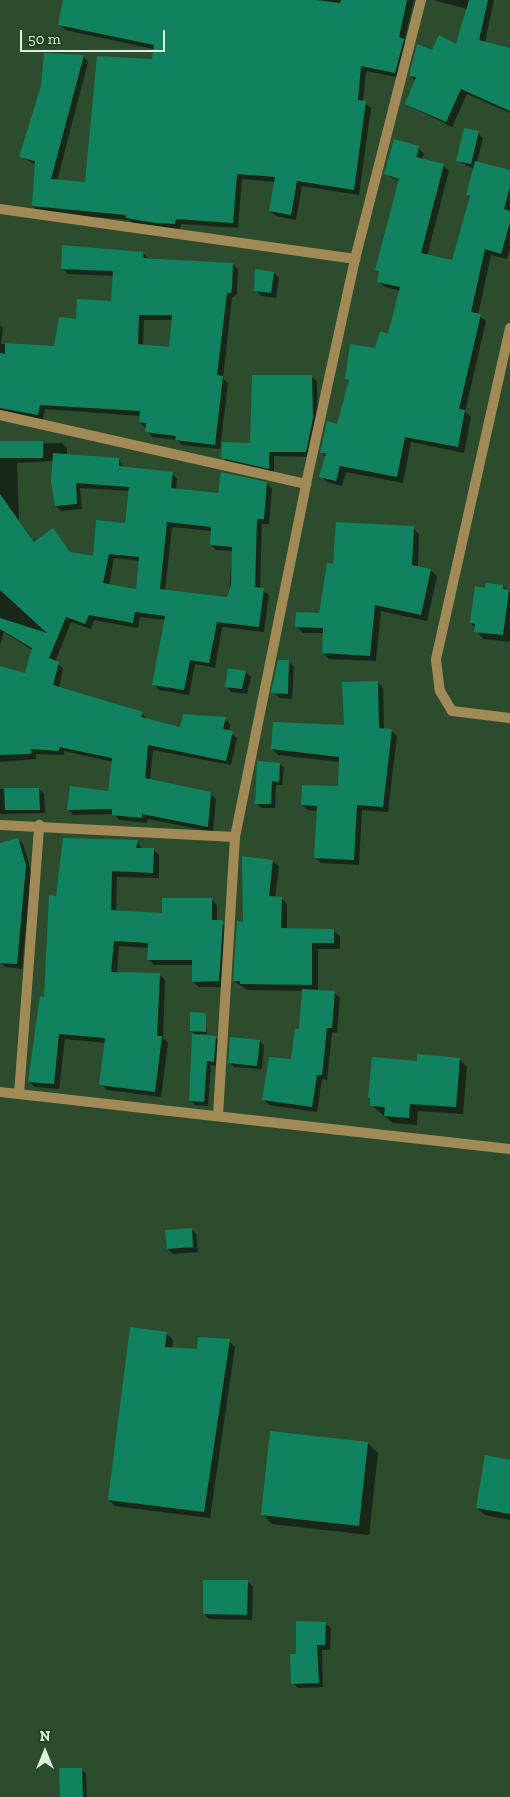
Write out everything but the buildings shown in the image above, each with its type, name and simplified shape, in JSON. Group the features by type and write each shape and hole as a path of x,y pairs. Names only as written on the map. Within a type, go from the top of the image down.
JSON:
{"street":[{"path":"218,1115 235,837 306,484 355,259 421,0"},
{"path":"0,209 355,259"},
{"path":"510,328 436,660 440,692 452,711 510,718"},
{"path":"0,415 306,484"},
{"path":"0,825 39,825 235,837"},
{"path":"19,1094 39,825"},
{"path":"0,1092 510,1149"}]}
